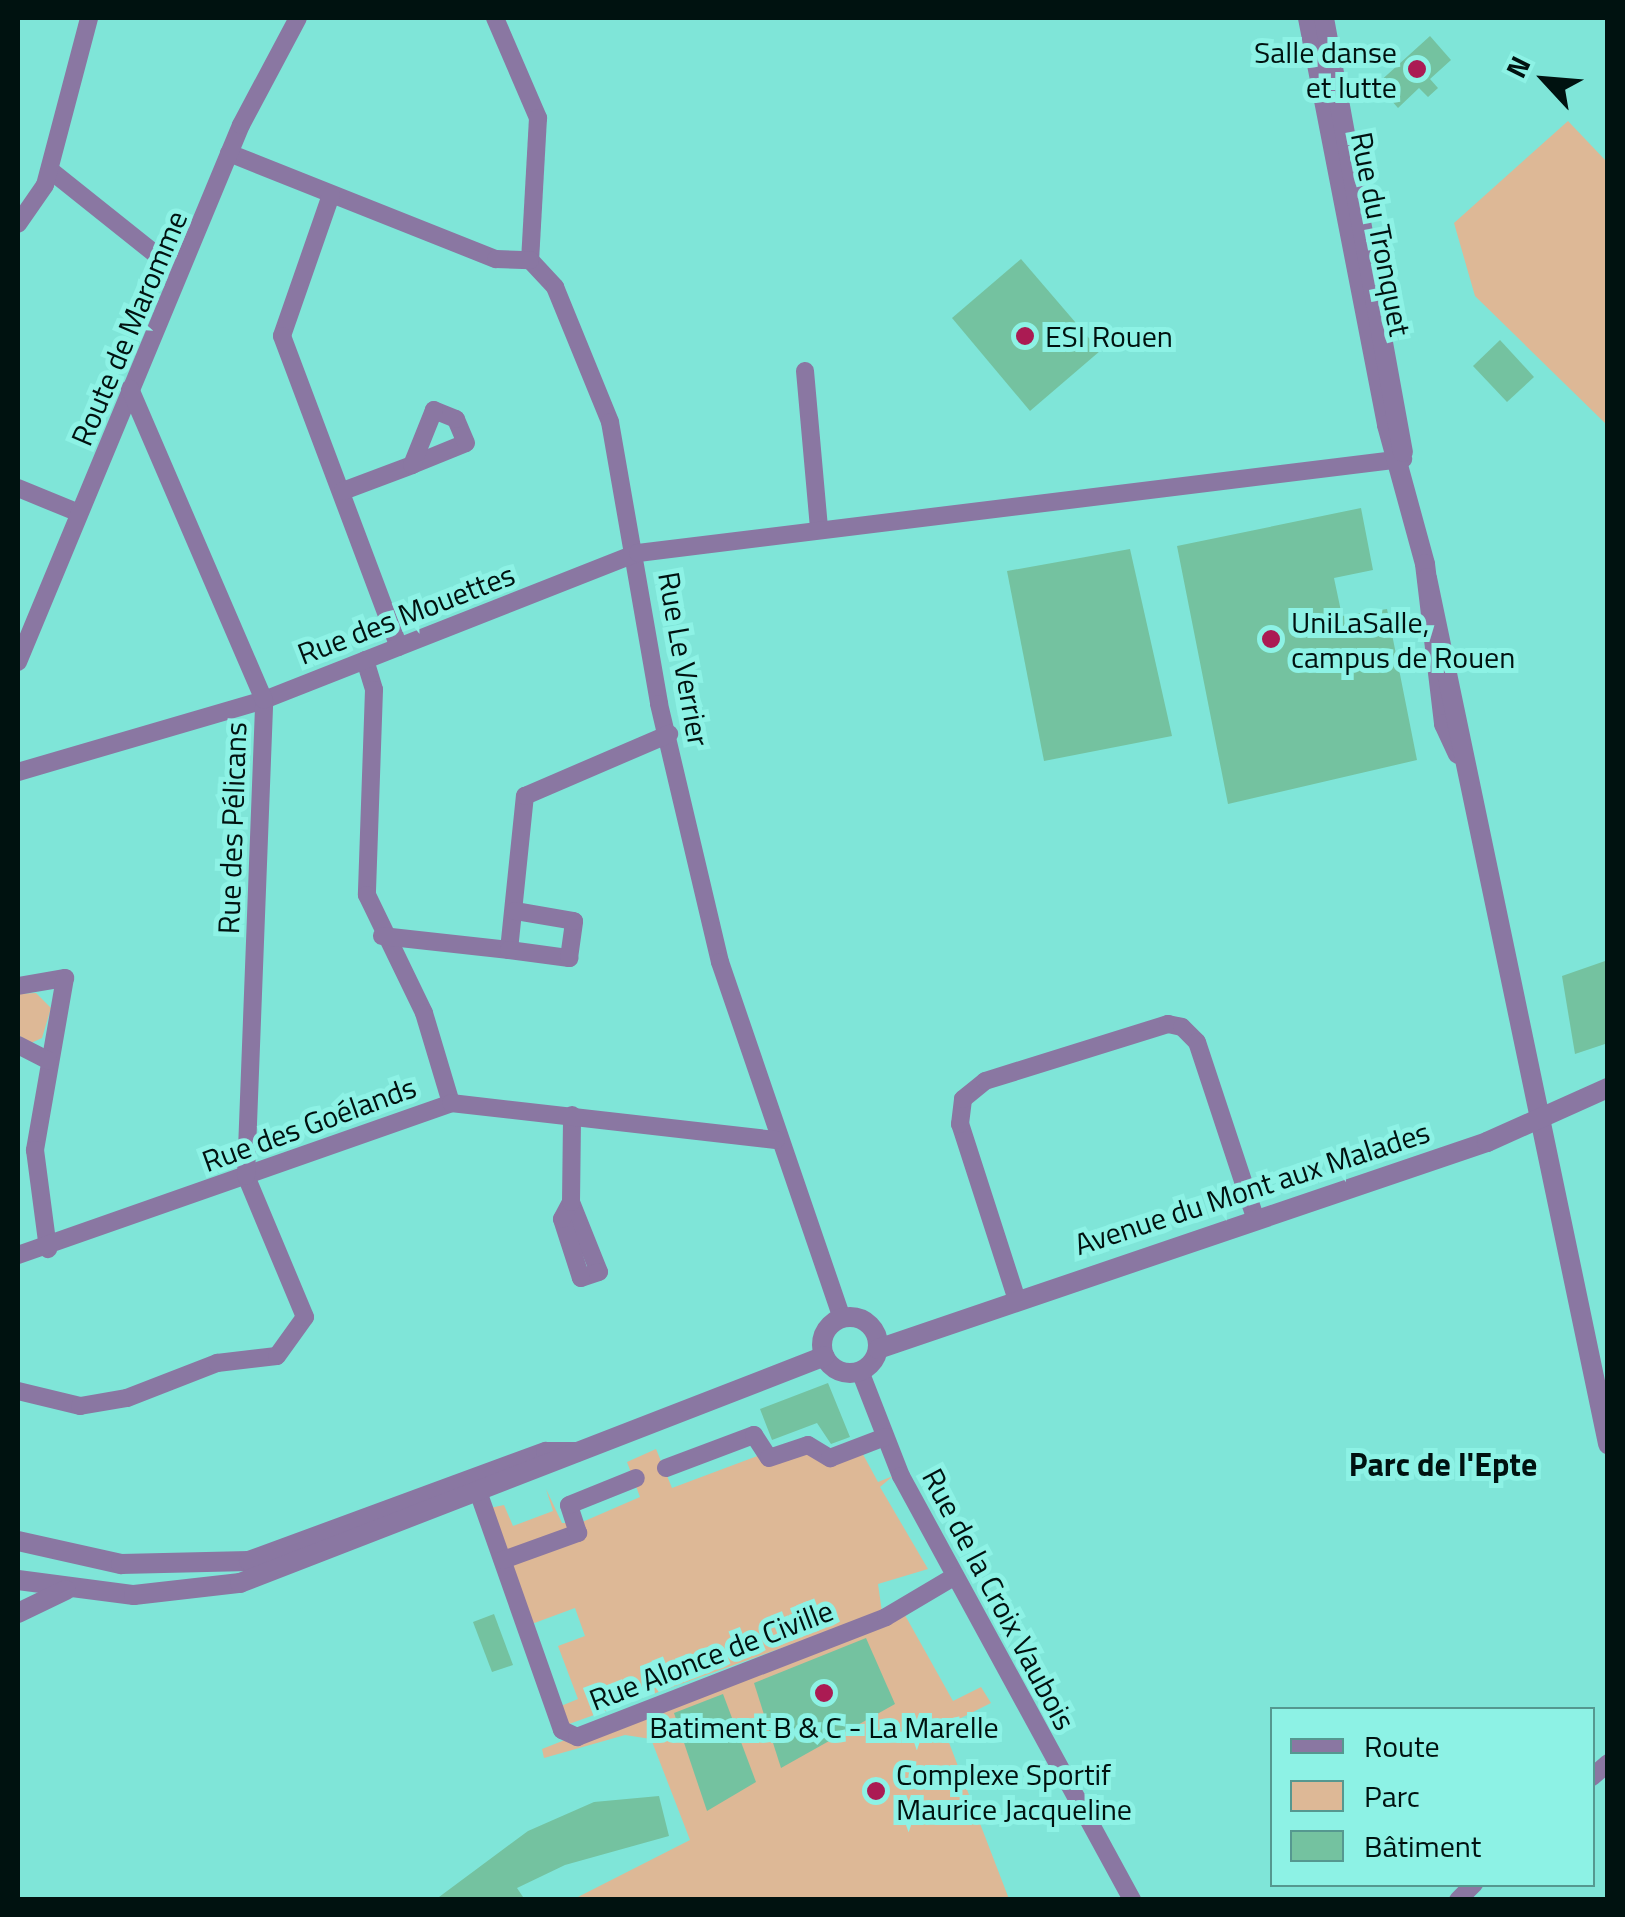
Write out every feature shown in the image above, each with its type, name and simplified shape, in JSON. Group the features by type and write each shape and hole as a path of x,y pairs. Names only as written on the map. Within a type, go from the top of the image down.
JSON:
{"street":[{"path":"18,224 50,170 89,18"},
{"name":"Route de Maromme","path":"18,662 229,153 298,18"},
{"path":"229,153 496,259 530,260 538,118 496,18"},
{"name":"Rue du Tronquet","path":"1308,18 1386,424 1403,459"},
{"name":"Rue du Tronquet","path":"1324,18 1403,459 1536,1120 1608,1444"},
{"path":"50,170 178,272"},
{"path":"330,196 282,332 399,647"},
{"name":"Rue Le Verrier","path":"530,260 555,288 600,391 638,553 669,734 720,962 776,1140 842,1318"},
{"path":"805,371 820,529"},
{"name":"Rue des Pélicans","path":"130,389 264,700 246,1176"},
{"name":"Rue des Mouettes","path":"18,772 264,700 638,553 1403,459"},
{"path":"343,492 412,465"},
{"path":"18,488 79,513"},
{"path":"365,660 374,690 367,895 382,936 424,1013 452,1103"},
{"path":"509,950 525,796 669,734"},
{"path":"382,936 569,958 574,921 515,911"},
{"path":"18,986 65,978 48,1060 33,1186 48,1248"},
{"path":"1016,1297 960,1124 967,1092 985,1081 1182,1027 1198,1042 1255,1217"},
{"path":"18,1045 48,1060"},
{"name":"Avenue du Mont aux Malades","path":"877,1340 1255,1217 1536,1120 1608,1088"},
{"name":"Rue des Goélands","path":"18,1255 48,1248 452,1103 776,1140"},
{"path":"571,1202 572,1115"},
{"path":"18,1391 80,1406 288,1348 304,1317 246,1176"},
{"path":"842,1318 877,1340 860,1371 842,1372 824,1356 826,1330 842,1318"},
{"path":"18,1580 66,1590 172,1594 266,1575 478,1492 546,1452 577,1452 824,1356"},
{"name":"Rue de la Croix Vaubois","path":"860,1371 884,1437 955,1576 1132,1900"},
{"path":"666,1468 754,1435 769,1458 808,1445 830,1458 884,1437"},
{"path":"503,1560 578,1533 569,1505 636,1478"},
{"path":"18,1542 122,1564 250,1561 478,1492"},
{"name":"Rue Alonce de Civille","path":"478,1492 562,1730 577,1737 886,1617 955,1576"},
{"path":"18,1612 66,1590"}],"green space":[{"path":"1568,121 1607,162 1607,425 1475,296 1454,223"},
{"path":"36,993 51,1008 42,1038 31,1043 18,1035 18,994"},
{"path":"859,1447 878,1482 893,1476 880,1487 928,1569 878,1584 882,1612 569,1724 561,1706 578,1699 558,1646 585,1636 575,1608 529,1625 485,1509 504,1505 513,1526 553,1511 546,1489 562,1523 580,1523 640,1497 627,1462 656,1449 672,1488 760,1455"},
{"path":"901,1608 953,1701 981,1687 991,1703 943,1727 1009,1899 574,1899 690,1840 651,1739 625,1735 544,1758 542,1749"}],"building":[{"name":"Salle danse et lutte","path":"1430,36 1451,60 1430,79 1438,88 1428,97 1419,88 1398,108 1377,84"},
{"name":"ESI Rouen","path":"1021,259 1100,351 1030,411 952,318"},
{"path":"1500,340 1534,377 1507,402 1473,366"},
{"name":"UniLaSalle, campus de Rouen","path":"1361,508 1373,570 1334,578 1342,616 1387,609 1417,760 1228,804 1177,546"},
{"path":"1130,549 1172,736 1044,761 1007,571"},
{"path":"1608,960 1608,1043 1575,1054 1562,976"},
{"path":"828,1383 850,1437 831,1444 817,1423 772,1440 760,1409"},
{"path":"494,1614 513,1665 492,1672 473,1622"},
{"name":"Batiment B & C - La Marelle","path":"866,1638 895,1704 781,1768 754,1683"},
{"path":"723,1694 756,1782 707,1811 674,1713"},
{"path":"659,1796 669,1836 565,1865 517,1888 525,1900 435,1900 528,1831 594,1802"}],"place":[{"name":"Salle danse et lutte","path":"1417,69"},
{"name":"ESI Rouen","path":"1025,336"},
{"name":"UniLaSalle, campus de Rouen","path":"1271,639"},
{"name":"Batiment B & C - La Marelle","path":"824,1693"},
{"name":"Complexe Sportif Maurice Jacqueline","path":"876,1791"}],"district":[{"name":"Parc de l'Epte","path":"1443,1464"}]}
